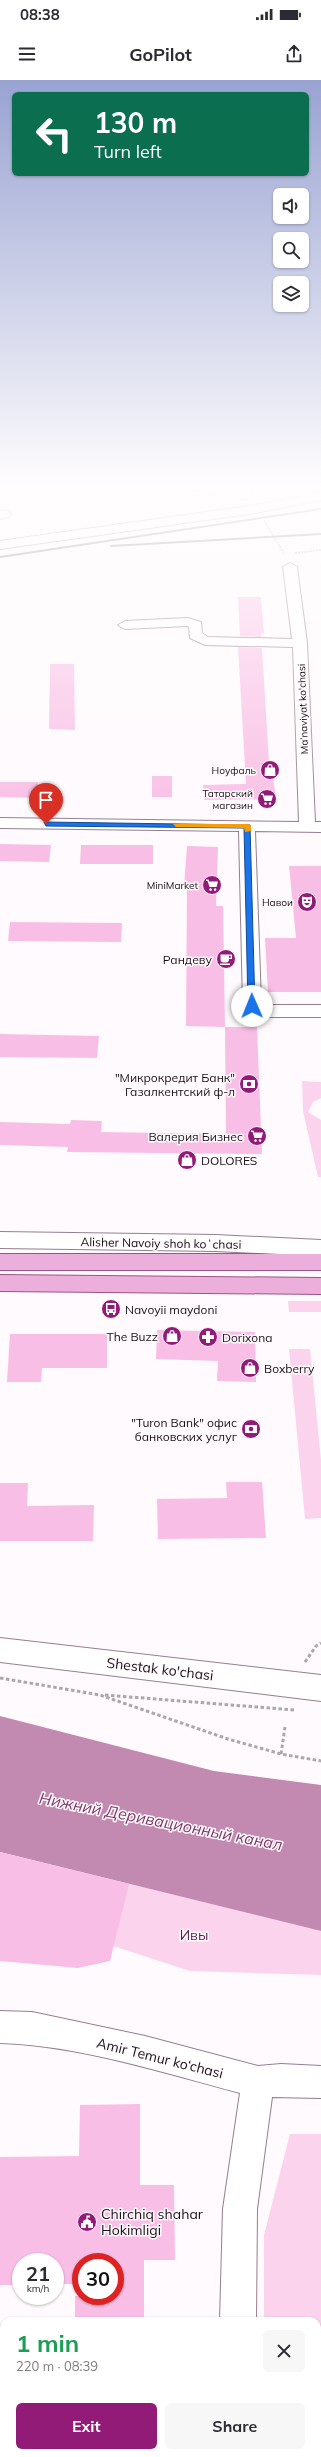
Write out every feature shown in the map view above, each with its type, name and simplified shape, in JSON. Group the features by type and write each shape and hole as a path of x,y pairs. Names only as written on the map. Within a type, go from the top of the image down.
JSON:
{"main road":[{"name":"Alisher Navoiy shoh koʻchasi","path":"0,1262 321,1262"},
{"path":"0,1283 321,1286"}],"street":[{"name":"Ma’naviyat ko'chasi","path":"294,600 300,643 314,827"},
{"path":"125,625 188,622 196,626 196,635 205,641 300,643"},
{"path":"0,823 314,827"},
{"path":"248,826 252,1006 268,1011 321,1010"},
{"name":"Alisher Navoiy shoh koʻchasi","path":"0,1240 216,1243 321,1248"},
{"name":"Shestak ko'chasi","path":"0,1650 321,1688"},
{"name":"Amir Temur ko‘chasi","path":"0,2027 32,2028 145,2052 258,2082 281,2080 321,2082"},
{"path":"238,2317 240,2209 258,2082"}],"path":[{"path":"301,1668 316,1646 321,1643"},
{"path":"0,1678 100,1694 295,1710"},
{"path":"100,1694 228,1739 281,1754 321,1762"},
{"path":"281,1754 285,1727"}],"green space":[{"path":"302,1081 321,1082 321,1098 313,1102 308,1112 321,1120 321,1177 318,1177 303,1111"},
{"path":"288,1301 321,1301 321,1312 289,1312"},
{"path":"289,1349 310,1349 321,1460 321,1518 305,1519"},
{"name":"Ивы","path":"0,1852 321,1931 321,1975 190,1971 0,1909"},
{"path":"290,2134 321,2134 321,2317 264,2317 264,2235"}],"water":[{"name":"Нижний Деривационный канал","path":"0,1716 214,1771 321,1785 321,1931 0,1852"}],"building":[{"path":"238,600 261,600 264,634 261,633 261,637 240,636"},
{"path":"238,647 262,648 269,762 271,762 276,799 204,800 203,785 246,784"},
{"path":"50,664 74,664 75,730 49,729"},
{"path":"152,776 172,776 172,797 152,797"},
{"path":"0,782 38,782 36,798 0,797"},
{"path":"0,844 51,845 49,862 0,861"},
{"path":"81,845 153,845 153,864 80,864"},
{"path":"187,846 218,847 216,906 223,906 225,1027 186,1026 187,887 184,887"},
{"name":"Навои","path":"289,866 321,866 321,992 268,992 265,938 296,938"},
{"path":"10,922 122,923 121,942 8,941"},
{"path":"225,1027 257,1027 262,1154 67,1152 68,1147 0,1145 0,1122 70,1124 71,1120 102,1121 101,1132 226,1134"},
{"path":"0,1034 99,1036 97,1058 0,1057"},
{"path":"157,1330 255,1332 256,1382 217,1381 218,1361 156,1359"},
{"path":"10,1334 107,1334 107,1368 42,1368 41,1382 7,1382"},
{"path":"226,1482 262,1482 266,1538 158,1539 157,1499 227,1498"},
{"path":"0,1483 28,1483 27,1506 94,1505 93,1541 0,1541"},
{"path":"0,1852 129,1884 110,1961 78,1968 0,1961"},
{"name":"Chirchiq shahar Hokimligi","path":"140,2104 140,2185 174,2185 175,2260 144,2260 144,2317 75,2317 75,2305 124,2305 124,2253 72,2253 72,2284 64,2284 64,2253 12,2253 12,2285 0,2285 0,2157 79,2156 80,2105"}],"slow traffic":[{"path":"176,825 248,826 248,831"}],"place":[{"name":"Ноуфаль","path":"270,770"},
{"name":"Татарский магазин","path":"267,799"},
{"name":"MiniMarket","path":"212,885"},
{"name":"Навои","path":"307,902"},
{"name":"Рандеву","path":"226,959"},
{"name":"\"Микрокредит Банк\" Газалкентский ф-л","path":"249,1084"},
{"name":"Валерия Бизнес","path":"257,1136"},
{"name":"DOLORES","path":"187,1160"},
{"name":"Navoyii maydoni","path":"111,1309"},
{"name":"The Buzz","path":"172,1336"},
{"name":"Dorixona","path":"208,1337"},
{"name":"Boxberry","path":"250,1368"},
{"name":"\"Turon Bank\" офис банковских услуг","path":"251,1429"},
{"name":"Chirchiq shahar Hokimligi","path":"87,2222"}],"route":[{"path":"46,824 248,826 252,1006"}]}
